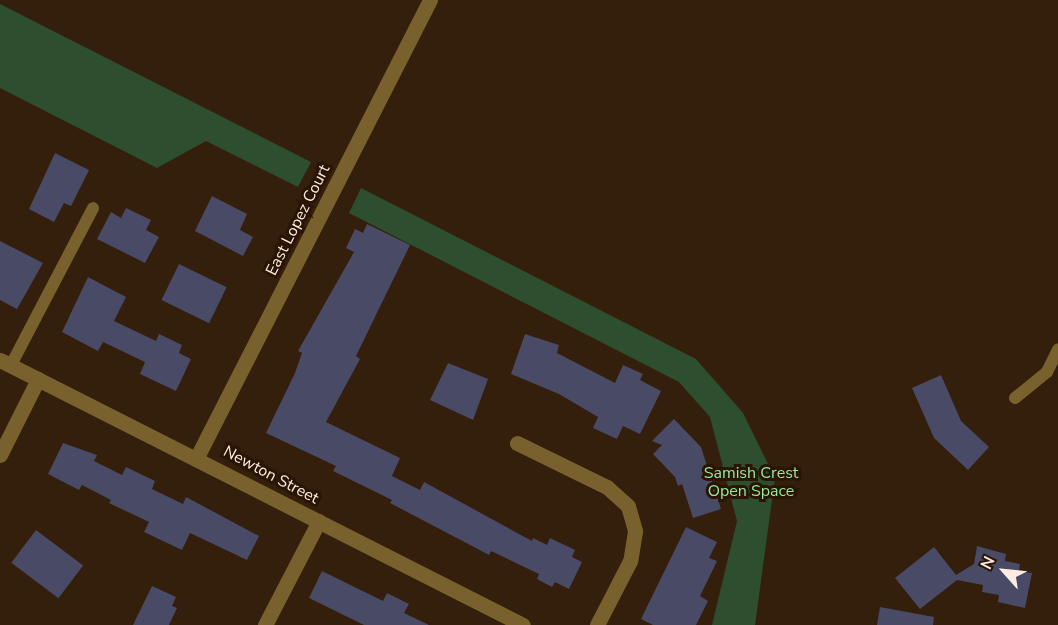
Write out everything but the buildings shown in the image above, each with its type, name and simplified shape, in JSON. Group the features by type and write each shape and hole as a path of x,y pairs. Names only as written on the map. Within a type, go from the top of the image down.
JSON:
{"street":[{"name":"East Lopez Court","path":"197,457 430,0"},
{"name":"Newton Street","path":"6,362 524,625"},
{"path":"0,455 38,379"},
{"path":"517,442 607,487 628,506 635,531 630,561 597,625"},
{"path":"265,625 319,521"}],"lane":[{"path":"6,362 93,208"},
{"path":"1015,398 1047,372 1058,349"}],"green space":[{"path":"0,4 311,162 298,187 206,141 157,168 0,88"},
{"name":"Samish Crest Open Space","path":"361,188 696,359 743,413 775,478 755,625 712,625 737,521 710,417 679,382 349,213"}]}
